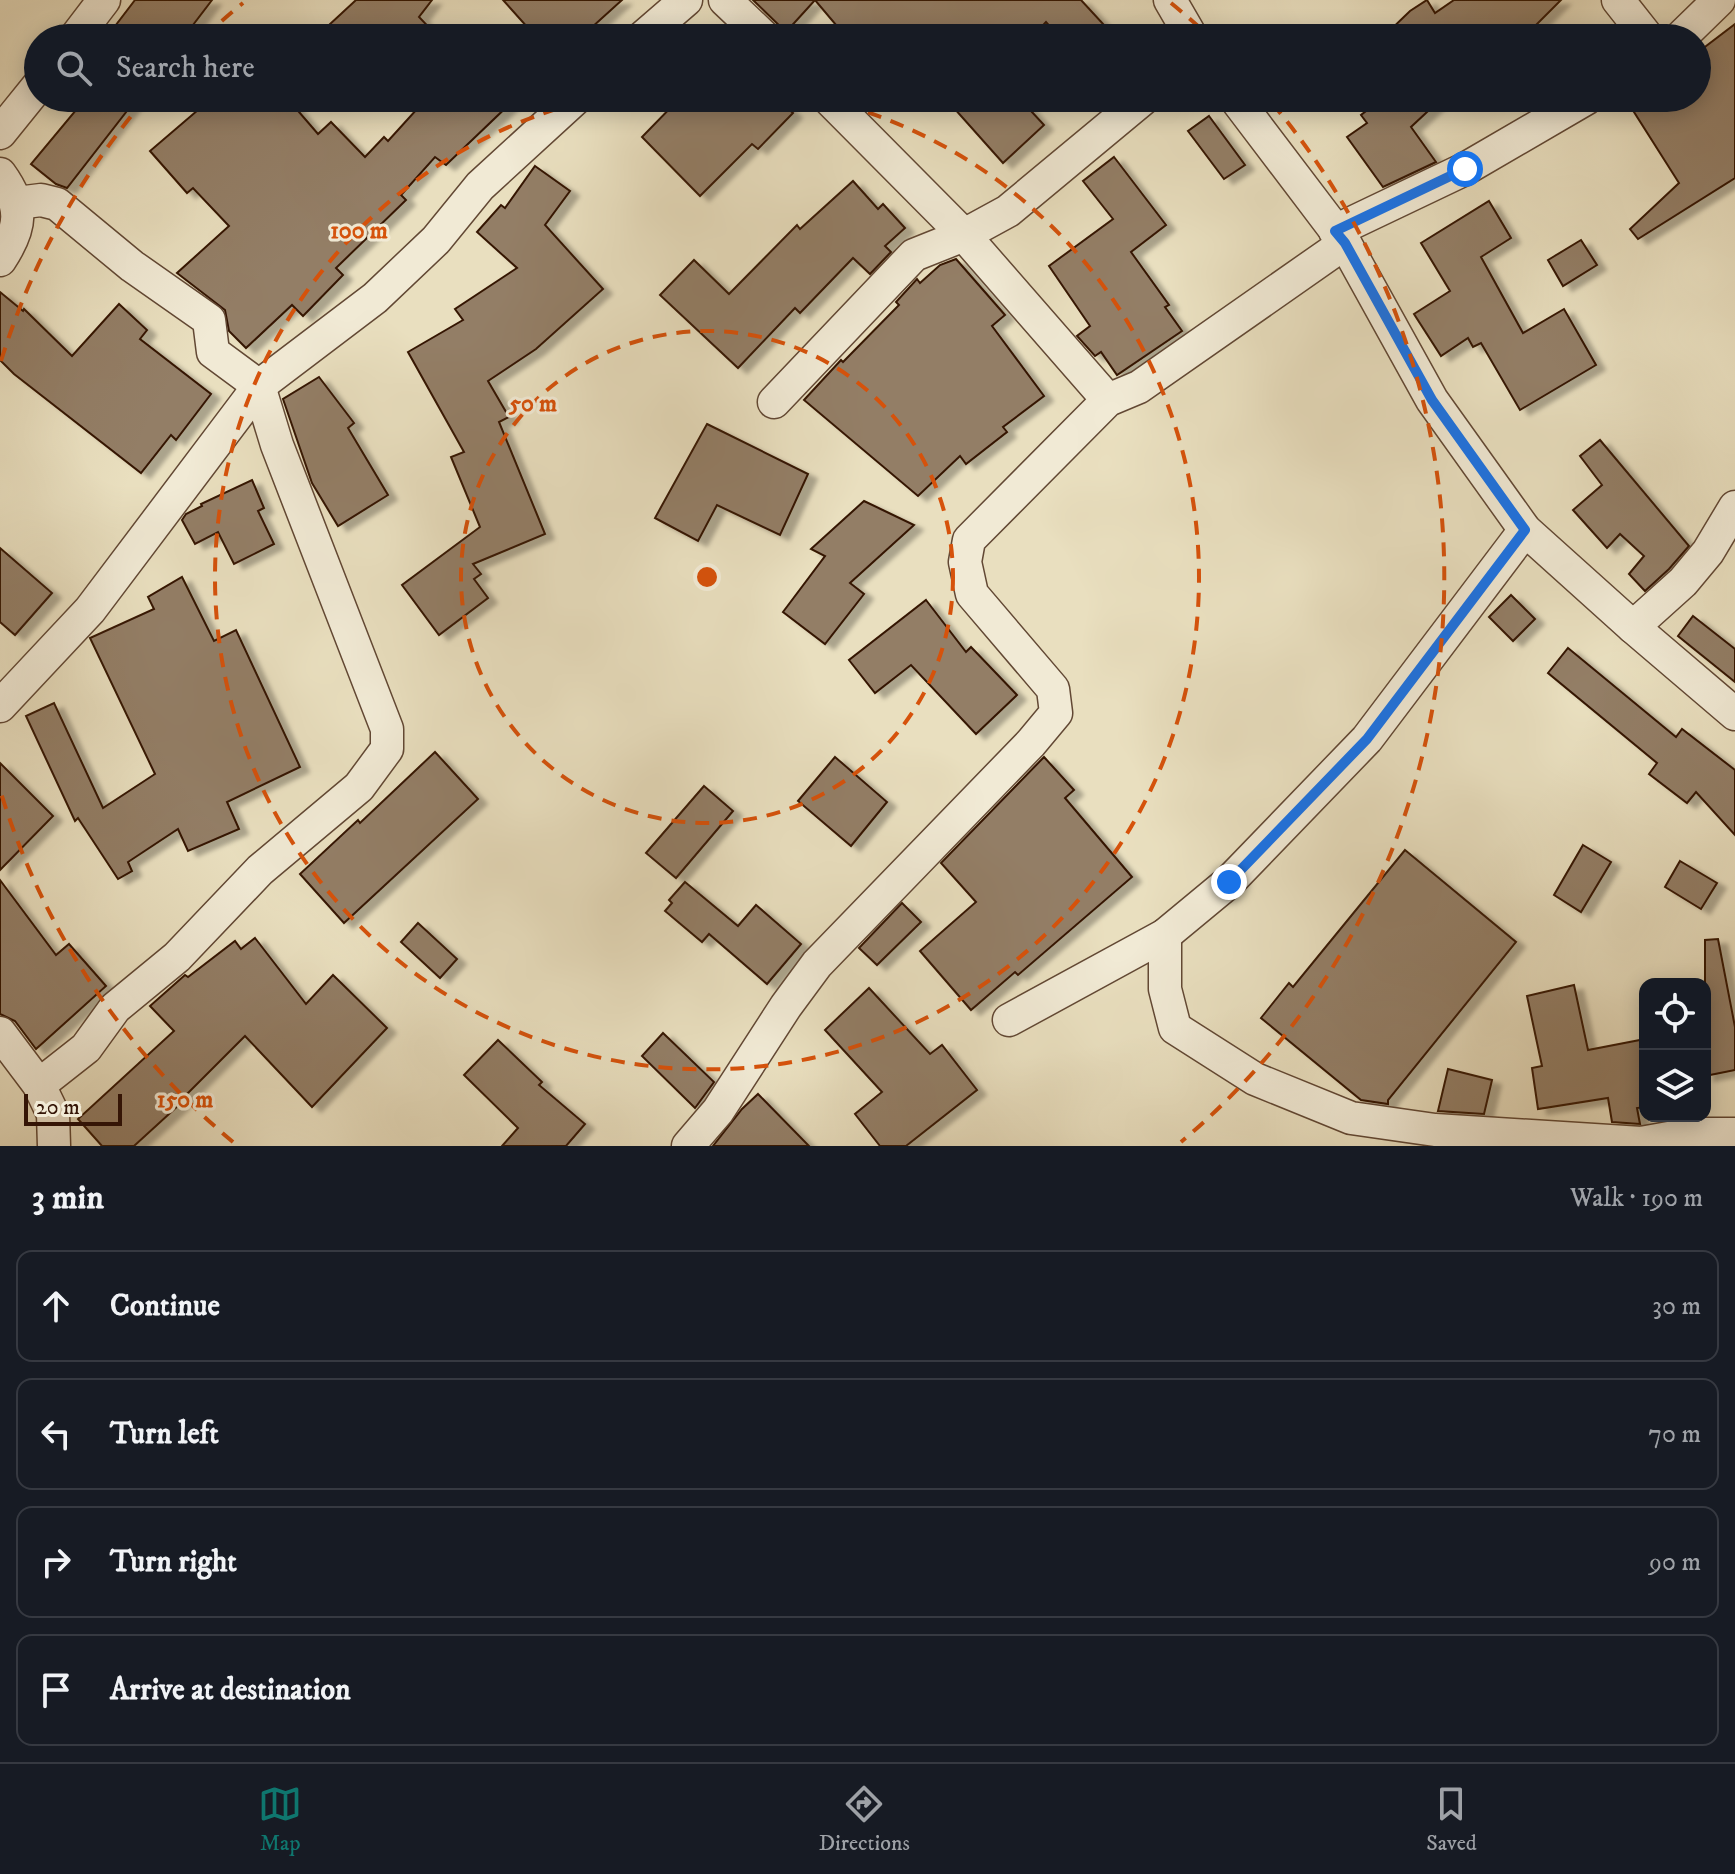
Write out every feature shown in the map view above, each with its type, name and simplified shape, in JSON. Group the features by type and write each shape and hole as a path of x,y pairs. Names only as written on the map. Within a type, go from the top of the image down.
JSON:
{"street":[{"path":"86,24 104,0"},
{"path":"658,24 686,0"},
{"path":"725,0 750,24"},
{"path":"1170,0 1184,24"},
{"path":"1618,0 1637,24"},
{"path":"1694,24 1719,0"},
{"path":"0,133 24,103"},
{"path":"0,706 90,610 259,386 375,298 436,240 480,186 561,112"},
{"path":"842,112 964,235 1108,400"},
{"path":"774,402 914,255 964,235 1008,211 1127,112"},
{"path":"1246,112 1340,237 1432,400 1525,530 1735,714"},
{"path":"688,1146 718,1111 817,964 1031,743 1056,713 1053,689 972,594 965,562 969,540 1108,400 1139,387 1340,237 1563,112"},
{"path":"0,174 17,203 15,238 0,260"},
{"path":"17,203 41,200 57,204 132,266 209,320 213,352 259,386 277,445 387,729 387,749 359,787 260,870 177,957 115,1008 86,1048 39,1085"},
{"path":"1633,627 1683,582 1700,562 1735,507"},
{"path":"1009,1020 1165,935 1229,882 1367,739 1525,530"},
{"path":"1165,935 1165,989 1175,1028 1255,1079 1351,1118 1417,1137 1641,1143 1735,1134"},
{"path":"0,1033 39,1085 53,1114 54,1146"}],"building":[{"path":"135,0 212,0 194,24 117,24"},
{"path":"356,0 432,0 419,17 426,24 330,24"},
{"path":"503,0 622,0 595,24 524,24"},
{"path":"753,0 815,0 793,24 778,24"},
{"path":"815,0 1081,0 1103,24 1046,22 835,24"},
{"path":"1427,0 1435,13 1454,0 1561,0 1537,24 1397,24"},
{"path":"1735,24 1735,178 1638,239 1630,229 1679,183 1634,112 1711,112 1711,42"},
{"path":"74,112 126,112 67,188 56,184 31,164"},
{"path":"196,112 299,112 318,134 331,122 365,157 384,137 388,141 414,112 501,112 446,165 435,157 401,195 406,200 336,268 343,275 303,316 292,305 246,348 229,331 225,310 177,273 229,226 193,188 187,193 150,151"},
{"path":"666,112 793,113 758,149 752,144 700,196 642,137"},
{"path":"957,112 1032,112 1044,125 1003,163"},
{"path":"1365,112 1427,112 1411,127 1436,162 1383,187 1347,137 1367,123 1361,115"},
{"path":"1209,116 1245,165 1224,179 1188,131"},
{"path":"1114,157 1166,225 1131,252 1169,305 1165,307 1182,331 1117,375 1101,352 1095,356 1077,336 1090,326 1049,266 1113,219 1083,181"},
{"path":"535,166 570,191 545,225 603,289 536,349 488,381 509,417 499,422 545,534 473,564 481,574 474,579 488,598 439,635 402,585 480,527 451,457 464,452 408,352 463,320 455,309 517,268 477,232 501,205 505,208"},
{"path":"853,181 878,209 883,204 905,228 885,246 891,252 870,274 853,258 800,313 795,308 738,368 660,295 694,260 729,294 797,225 800,229"},
{"path":"1489,201 1511,238 1481,257 1523,333 1564,309 1596,365 1520,410 1481,343 1473,347 1468,338 1441,356 1414,314 1450,291 1421,243"},
{"path":"1581,240 1597,265 1563,286 1548,260"},
{"path":"956,259 1005,315 992,326 1044,396 1003,427 1007,432 966,464 960,456 918,496 804,400 899,305 896,302 917,279 920,283 940,265"},
{"path":"0,292 24,309 72,356 119,304 147,330 140,339 211,394 176,440 171,435 141,473 0,360"},
{"path":"319,377 354,423 348,428 388,495 338,526 312,483 283,399"},
{"path":"707,424 808,474 780,535 717,505 698,541 655,518"},
{"path":"1600,440 1689,546 1645,591 1629,574 1644,556 1620,534 1607,548 1573,510 1602,485 1580,456"},
{"path":"252,480 264,508 258,511 274,544 234,564 218,532 195,544 182,520 201,504"},
{"path":"864,501 914,525 850,583 864,594 825,644 783,612 825,556 811,549"},
{"path":"0,548 52,593 15,635 0,622"},
{"path":"182,577 214,641 236,630 300,767 227,802 239,829 188,851 178,829 128,862 132,871 118,879 78,818 75,821 26,716 54,703 103,808 155,774 90,638 154,609 148,597"},
{"path":"1511,595 1535,619 1513,641 1489,617"},
{"path":"926,600 966,652 971,647 1017,695 976,734 911,665 875,693 849,660"},
{"path":"1693,616 1735,649 1735,682 1678,636"},
{"path":"1568,648 1676,737 1682,729 1735,770 1735,835 1696,792 1687,803 1649,774 1657,763 1548,673"},
{"path":"435,752 478,799 344,923 300,874"},
{"path":"835,757 887,802 851,846 798,801"},
{"path":"1044,757 1074,790 1065,798 1132,877 1018,975 1015,972 971,1010 920,951 976,902 941,863"},
{"path":"0,763 53,816 0,870"},
{"path":"704,786 733,811 676,878 646,853"},
{"path":"1583,845 1611,862 1581,912 1554,895"},
{"path":"1405,850 1516,942 1388,1100 1388,1104 1361,1100 1261,1018 1289,983 1293,987"},
{"path":"1680,861 1717,883 1701,909 1665,887"},
{"path":"0,880 56,955 69,944 106,986 36,1049 15,1021 0,1014"},
{"path":"685,882 738,926 756,905 801,944 767,984 709,934 702,942 665,911 672,903 669,900"},
{"path":"902,903 921,922 877,965 859,948"},
{"path":"418,923 457,959 440,978 401,942"},
{"path":"255,938 306,1004 333,975 387,1028 312,1107 245,1036 180,1104 134,1146 102,1146 78,1119 174,1031 150,1006 185,975 188,977 235,941 241,949"},
{"path":"1718,939 1735,1027 1735,1070 1711,1075 1711,978 1705,978 1705,940"},
{"path":"1574,985 1588,1050 1639,1040 1637,1108 1640,1124 1612,1122 1608,1098 1538,1109 1532,1068 1542,1066 1527,996"},
{"path":"869,988 930,1054 942,1045 977,1090 906,1146 880,1146 855,1114 882,1092 825,1030"},
{"path":"663,1033 714,1082 695,1108 642,1056"},
{"path":"498,1040 542,1082 539,1085 585,1124 566,1146 502,1146 518,1128 464,1075"},
{"path":"1448,1069 1492,1080 1484,1114 1438,1111"},
{"path":"758,1094 809,1146 713,1146"}],"route":[{"path":"1229,882 1367,739 1525,530 1432,400 1345,243 1335,231 1465,169"}]}
